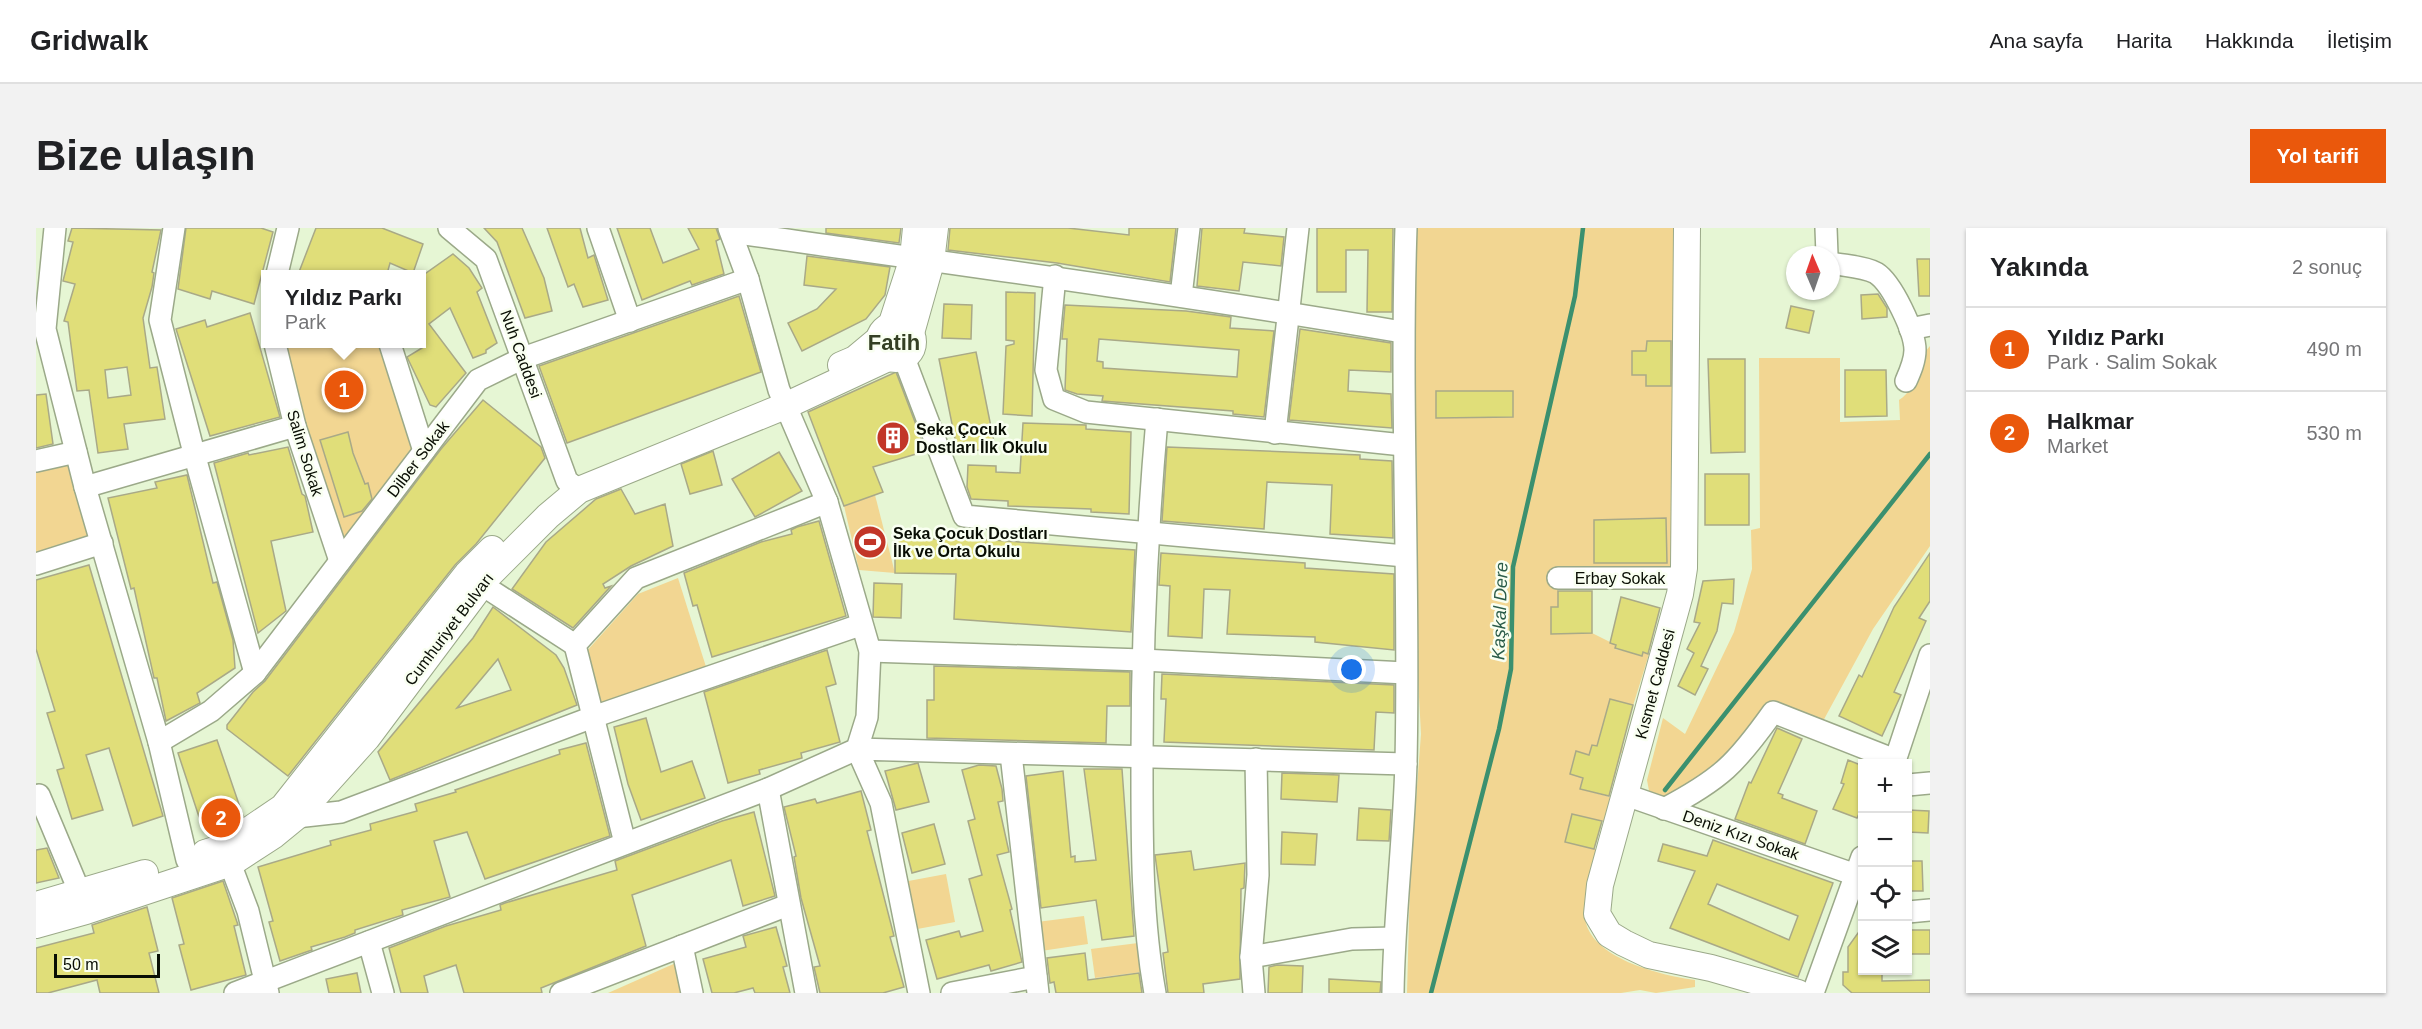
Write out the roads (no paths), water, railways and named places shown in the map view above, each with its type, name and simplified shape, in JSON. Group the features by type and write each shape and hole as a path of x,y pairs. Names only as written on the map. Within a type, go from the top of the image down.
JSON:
{"main road":[{"path":"916,228 922,260"},
{"path":"895,343 935,228"},
{"name":"Kısmet Caddesi","path":"1687,228 1683,578 1598,894 1597,914 1609,933 1649,955 1711,968 1798,993"},
{"name":"Cumhuriyet Bulvarı","path":"36,905 84,902 227,855 289,812 367,738 474,579 548,516 573,486 782,398 895,343"},
{"name":"Cumhuriyet Bulvarı","path":"36,924 187,860 227,855"}],"street":[{"path":"55,228 45,329 85,487 159,742 187,860"},
{"path":"174,228 160,320 195,457 255,673"},
{"path":"278,270 288,228"},
{"name":"Nuh Caddesi","path":"449,228 486,259 573,486"},
{"path":"598,228 630,321"},
{"path":"1181,296 1189,228"},
{"path":"1275,433 1298,228"},
{"path":"1393,993 1394,938 1406,764 1402,332 1406,228"},
{"path":"1826,228 1827,246"},
{"path":"920,993 881,803 857,748 867,717 870,651 860,625 827,501 782,398 748,279 730,230 828,237 922,260 1055,276 1402,332"},
{"path":"1840,264 1867,269 1883,279 1920,327 1915,354 1906,381"},
{"path":"1055,276 1046,370 1054,399 1086,412 1403,445"},
{"name":"Dilber Sokak","path":"159,742 211,711 255,673 478,380 523,358 748,279"},
{"path":"895,343 964,516 1405,556"},
{"name":"Salim Sokak","path":"276,348 295,426 340,561"},
{"path":"391,348 424,451"},
{"path":"1155,993 1142,860 1142,660 1147,533 1157,419"},
{"path":"85,487 195,457 295,426"},
{"path":"36,461 76,452"},
{"path":"575,645 636,578 827,501"},
{"path":"36,564 102,543"},
{"name":"Erbay Sokak","path":"1558,578 1683,578"},
{"path":"474,579 575,645 625,843"},
{"path":"289,812 341,812 593,717 860,625"},
{"path":"870,651 1142,660 1406,673"},
{"path":"1895,759 1930,655"},
{"path":"1664,809 1720,777 1738,760 1773,712 1887,759"},
{"path":"236,993 266,987 369,942 768,789 857,748 1406,764"},
{"path":"952,993 1037,985 1011,754"},
{"path":"1254,993 1251,957 1258,874 1256,759"},
{"path":"1912,785 1930,783"},
{"path":"768,789 806,993"},
{"path":"37,791 84,902"},
{"name":"Deniz Kızı Sokak","path":"1626,795 1664,809 1858,866"},
{"path":"227,855 248,912 266,987"},
{"path":"1813,993 1852,917 1859,867"},
{"path":"561,993 788,905"},
{"path":"1912,912 1930,910"},
{"path":"1251,957 1352,939 1394,938"},
{"path":"369,942 383,993"},
{"path":"682,946 692,993"}],"waterway":[{"name":"Kaşkal Dere","path":"1431,993 1499,729 1511,669 1513,567 1575,296 1583,228"},
{"path":"1665,790 1930,454"}],"place":[{"name":"Yıldız Parkı","path":"344,390"},
{"name":"Seka Çocuk Dostları İlk Okulu","path":"893,438"},
{"name":"Seka Çocuk Dostları İlk ve Orta Okulu","path":"870,542"},
{"name":"Halkmar","path":"221,818"}],"district":[{"name":"Fatih","path":"894,342"}]}
